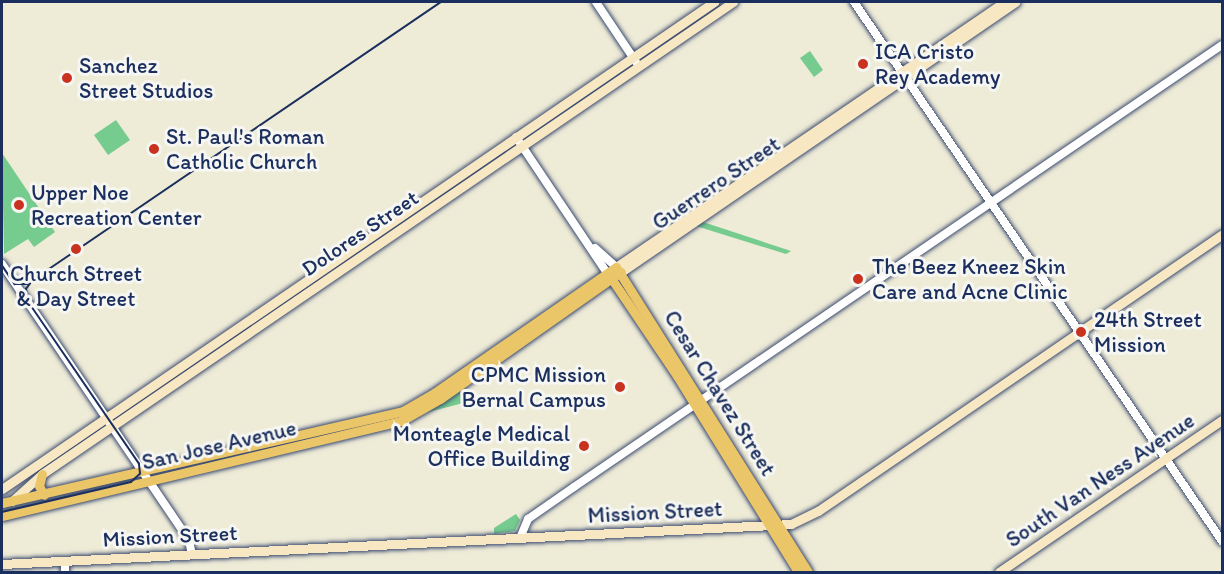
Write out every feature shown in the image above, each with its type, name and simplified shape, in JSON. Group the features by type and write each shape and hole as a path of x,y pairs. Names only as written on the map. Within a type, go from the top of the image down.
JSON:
{"main road":[{"name":"Dolores Street","path":"2,489 714,2"},
{"name":"Dolores Street","path":"12,501 42,474 733,2"},
{"name":"Guerrero Street","path":"437,396 1005,2"},
{"name":"Guerrero Street","path":"904,74 1016,2"},
{"name":"Mission Street","path":"2,564 192,555 522,532 775,526 814,513 1222,234"},
{"name":"Cesar Chavez Street","path":"618,270 775,526 808,573"},
{"name":"Cesar Chavez Street","path":"609,276 698,403"},
{"name":"San Jose Avenue","path":"2,514 146,477 401,421 437,396"},
{"name":"South Van Ness Avenue","path":"999,573 1222,420"},
{"path":"51,455 57,464"},
{"path":"42,474 39,486 44,495"},
{"name":"San Jose Avenue","path":"2,503 146,477"},
{"path":"2,514 12,501"},
{"name":"Cesar Chavez Street","path":"775,526 798,573"}],"street":[{"path":"596,2 639,66"},
{"path":"854,2 1222,541"},
{"path":"522,532 531,517 1222,45"},
{"name":"Cesar Chavez Street","path":"516,137 609,276"},
{"name":"Cesar Chavez Street","path":"588,242 618,270"},
{"path":"2,264 192,545 192,555"},
{"path":"65,561 65,573"}],"green space":[{"path":"810,51 823,70 814,77 800,58"},
{"path":"116,120 130,140 108,155 94,135"},
{"name":"Upper Noe Recreation Center","path":"2,153 55,232 34,247 28,239 4,254"},
{"path":"703,222 791,251 786,254 696,226"},
{"path":"461,389 461,396 467,396 467,402 421,414"},
{"path":"516,514 520,520 515,531 494,534 494,528"}],"tram line":[{"path":"2,265 15,284 27,284 441,2"},
{"path":"2,512 131,482 140,474 139,464 28,302 26,289 32,281"}],"place":[{"name":"ICA Cristo Rey Academy","path":"863,64"},
{"name":"Sanchez Street Studios","path":"67,78"},
{"name":"St. Paul's Roman Catholic Church","path":"154,149"},
{"name":"Upper Noe Recreation Center","path":"19,205"},
{"name":"Church Street & Day Street","path":"76,249"},
{"name":"The Beez Kneez Skin Care and Acne Clinic","path":"858,279"},
{"name":"24th Street Mission","path":"1081,332"},
{"name":"CPMC Mission Bernal Campus","path":"620,387"},
{"name":"Monteagle Medical Office Building","path":"584,446"}]}
